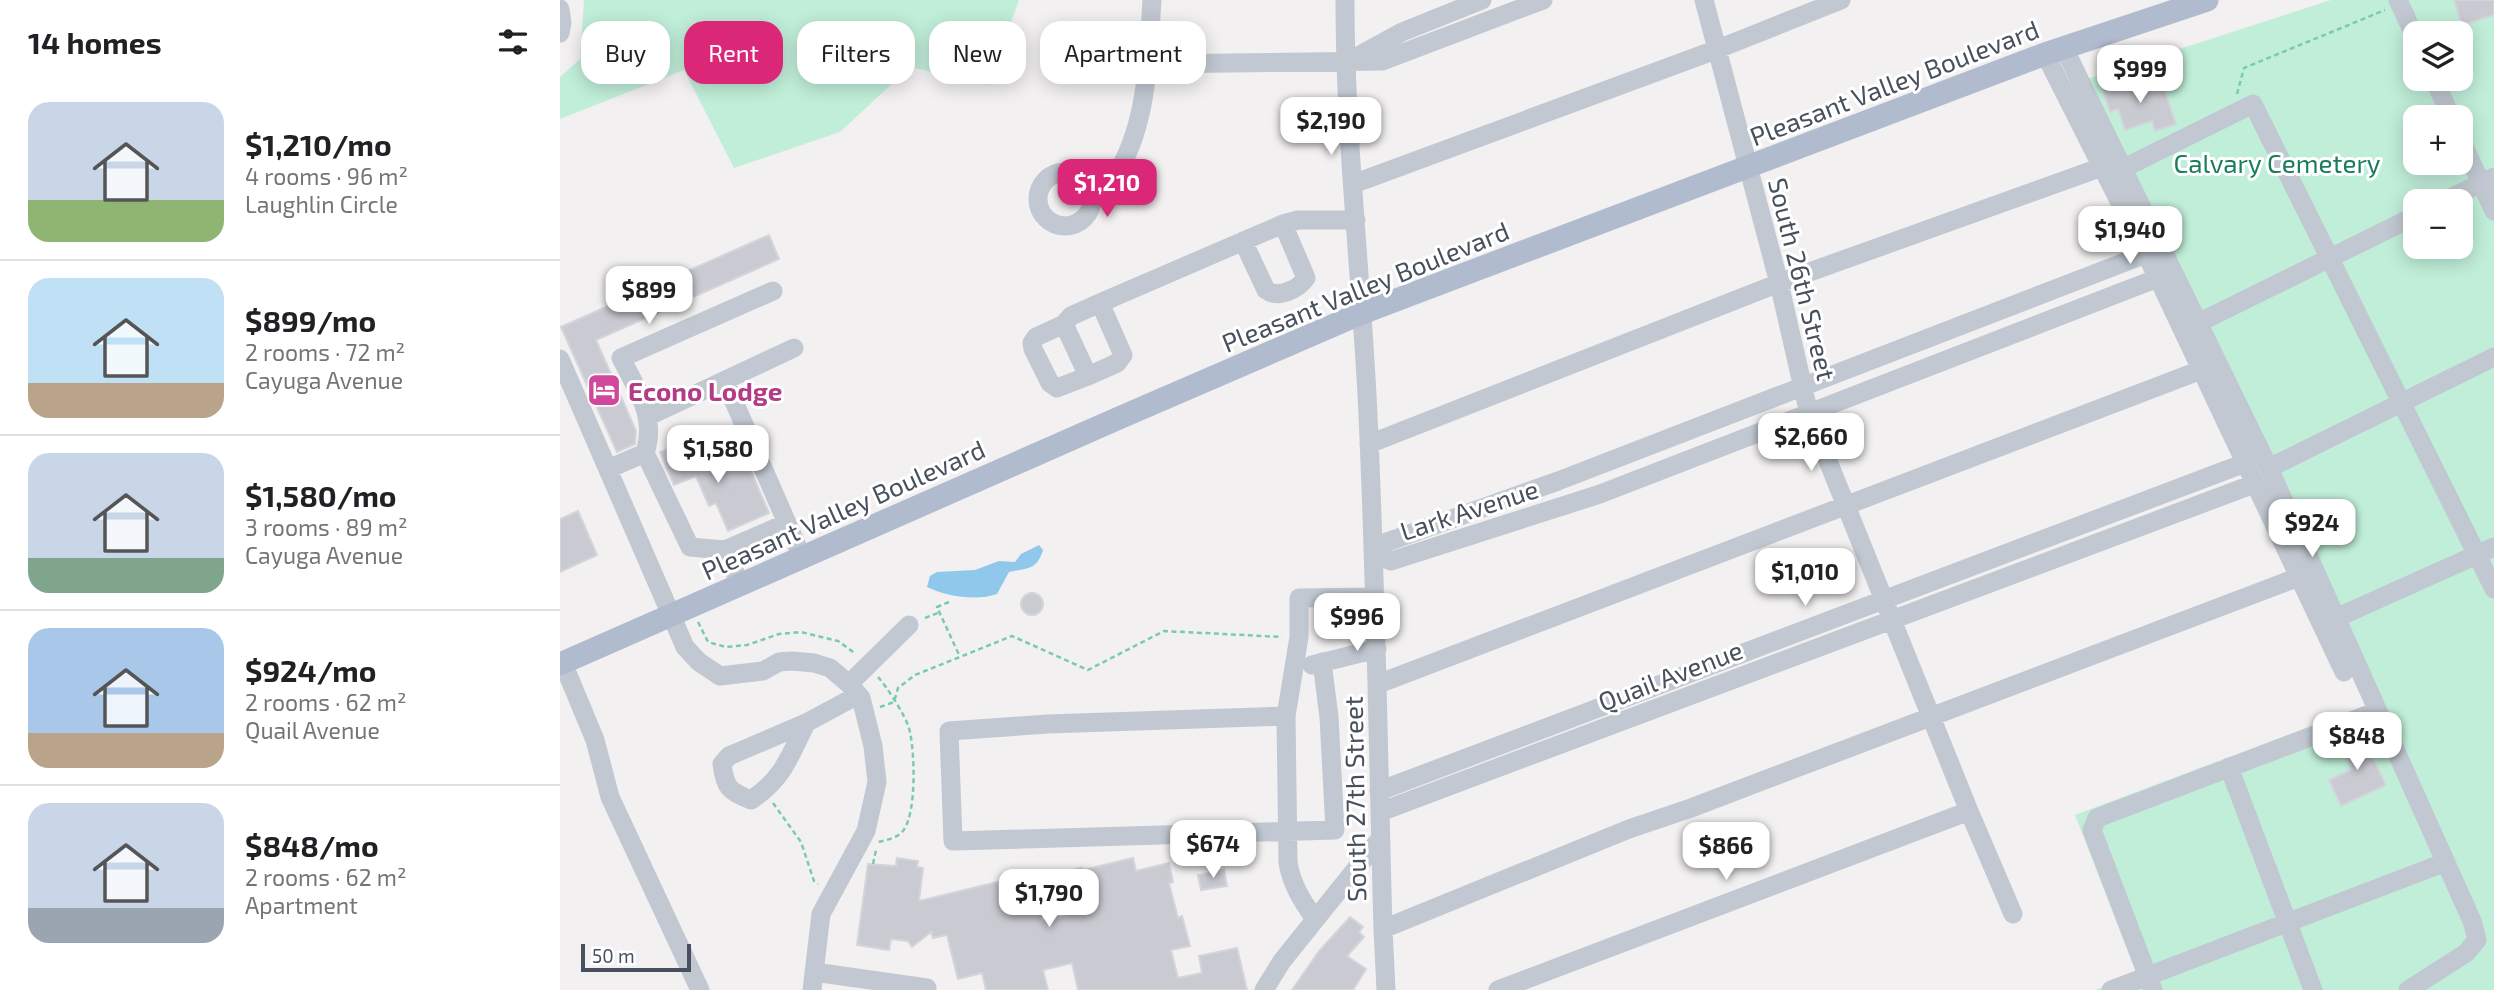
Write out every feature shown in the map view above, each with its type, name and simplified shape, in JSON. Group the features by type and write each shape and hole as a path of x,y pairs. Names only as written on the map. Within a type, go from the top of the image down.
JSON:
{"main road":[{"name":"Pleasant Valley Boulevard","path":"561,664 1362,313 2169,6 2207,0"}],"street":[{"path":"1151,21 1152,0"},
{"name":"South 27th Street","path":"1345,0 1345,63 1362,313 1376,597 1380,839 1387,990"},
{"path":"1345,63 1402,32 1482,0"},
{"path":"1206,64 1382,61 1544,0"},
{"name":"South 26th Street","path":"1704,0 1779,283 1809,414 2013,914"},
{"path":"1353,184 1718,49 1841,0"},
{"path":"2400,1 2408,21"},
{"path":"560,9 560,33"},
{"path":"2054,51 2102,166 2158,278 2344,672"},
{"path":"2054,51 2122,169 2269,468 2472,920 2477,940 2466,953 2408,990"},
{"path":"1091,194 1112,181 1129,148 1137,125 1144,84"},
{"path":"2122,169 2253,104 2401,403 2486,551 2494,589"},
{"path":"2473,158 2488,180 2494,211"},
{"path":"1369,444 1779,283 2102,166"},
{"path":"2469,189 2488,180"},
{"path":"1100,303 1123,355 1117,363 1057,388 1049,383 1032,343 1036,337 1064,324 1071,316 1100,303 1283,224 1298,220 1356,220"},
{"path":"2198,323 2403,222"},
{"path":"1243,241 1266,290 1279,295 1300,285 1306,278 1283,224"},
{"name":"Lark Avenue","path":"2146,254 1558,481 1387,542 1374,552 1391,561 1600,494 2158,278"},
{"path":"773,291 621,358 649,415 650,437 645,453 690,547 725,550 787,523"},
{"path":"1064,324 1088,376"},
{"path":"649,415 794,348"},
{"path":"2269,468 2494,357"},
{"path":"560,359 685,647 699,662 720,676 762,671 779,662 792,661 830,668 854,690 873,746 877,782 866,831 821,914 813,981 928,988 927,990"},
{"path":"1377,684 2201,370"},
{"path":"725,381 802,557"},
{"path":"608,469 645,453"},
{"name":"Quail Avenue","path":"1379,791 2245,463"},
{"name":"Quail Avenue","path":"1380,812 2254,484"},
{"path":"2167,493 2175,513"},
{"path":"2023,547 2032,567"},
{"path":"725,550 740,584"},
{"path":"2336,618 2486,551"},
{"path":"1383,929 1629,829 1691,808 2299,577"},
{"path":"1315,919 1301,900 1290,876 1287,832 1286,716 1299,638 1299,598 1376,597"},
{"path":"806,723 781,774 765,791 751,800 733,793 724,781 722,764 729,756 806,723 854,690 909,625"},
{"path":"1294,669 1377,649"},
{"path":"1286,716 1048,724 949,732 953,841 1335,830 1329,717 1322,662"},
{"path":"1719,662 1727,682"},
{"path":"561,664 595,740 610,797 700,990"},
{"path":"2150,983 2092,830 2097,818 2378,711"},
{"path":"2229,767 2313,990"},
{"path":"1498,990 1969,811"},
{"path":"1264,990 1282,961 1380,839"},
{"path":"2111,990 2150,983 2288,923 2446,862"}],"path":[{"path":"2233,114 2244,68 2383,12 2400,1"},
{"path":"949,601 936,607 960,657"},
{"path":"873,864 877,843 896,836 904,829 912,797 912,750 908,726 894,702 898,688 915,675 1012,636 1088,670 1164,631 1299,638"},
{"path":"765,791 801,842 814,881"}],"green space":[{"path":"584,0 1019,0 1011,21 929,21 929,71 915,68 915,21 797,21 797,84 892,84 840,132 734,168 691,84 783,84 783,21 684,21 684,70 670,76 670,21 583,21"},
{"name":"Calvary Cemetery","path":"2331,0 2494,0 2494,990 2095,990 2137,975 2075,815 2380,700 2084,80"},
{"path":"581,44 581,84 649,84 560,119 560,77 580,59"}],"water":[{"path":"1039,545 1043,550 1035,565 1009,572 997,594 962,597 927,587 930,576 937,572 975,570 999,561 1015,562 1021,554"}],"building":[{"path":"2454,0 2494,0 2494,15 2473,22 2461,21"},
{"path":"2141,78 2145,89 2162,83 2176,124 2155,131 2152,121 2125,130 2118,109 2110,112 2103,90"},
{"name":"Econo Lodge","path":"769,235 779,259 596,340 636,431 635,444 617,452 561,327"},
{"path":"687,441 693,455 704,450 716,476 747,462 769,513 728,531 716,503 709,506 696,476 674,485 660,452"},
{"path":"578,511 597,555 560,572 560,519"},
{"path":"1032,593 1040,596 1043,604 1040,612 1032,615 1024,612 1021,604 1024,596"},
{"path":"2361,733 2386,785 2341,806 2329,780 2352,769 2340,743"},
{"path":"897,858 918,861 917,867 923,868 919,901 1031,874 1042,921 1066,916 1056,874 1133,858 1136,871 1169,863 1173,882 1169,883 1178,918 1182,916 1190,946 1171,950 1178,978 1202,973 1199,956 1237,948 1247,990 1078,990 1072,963 1043,970 1048,990 986,990 982,973 958,979 947,935 933,938 931,932 912,947 908,941 891,939 889,950 857,945 868,864 896,866"},
{"path":"1224,870 1227,886 1201,890 1198,875"},
{"path":"1350,917 1363,927 1359,932 1364,937 1347,956 1366,969 1353,990 1292,990 1319,951"}],"place":[{"name":"Econo Lodge","path":"604,390"}]}
